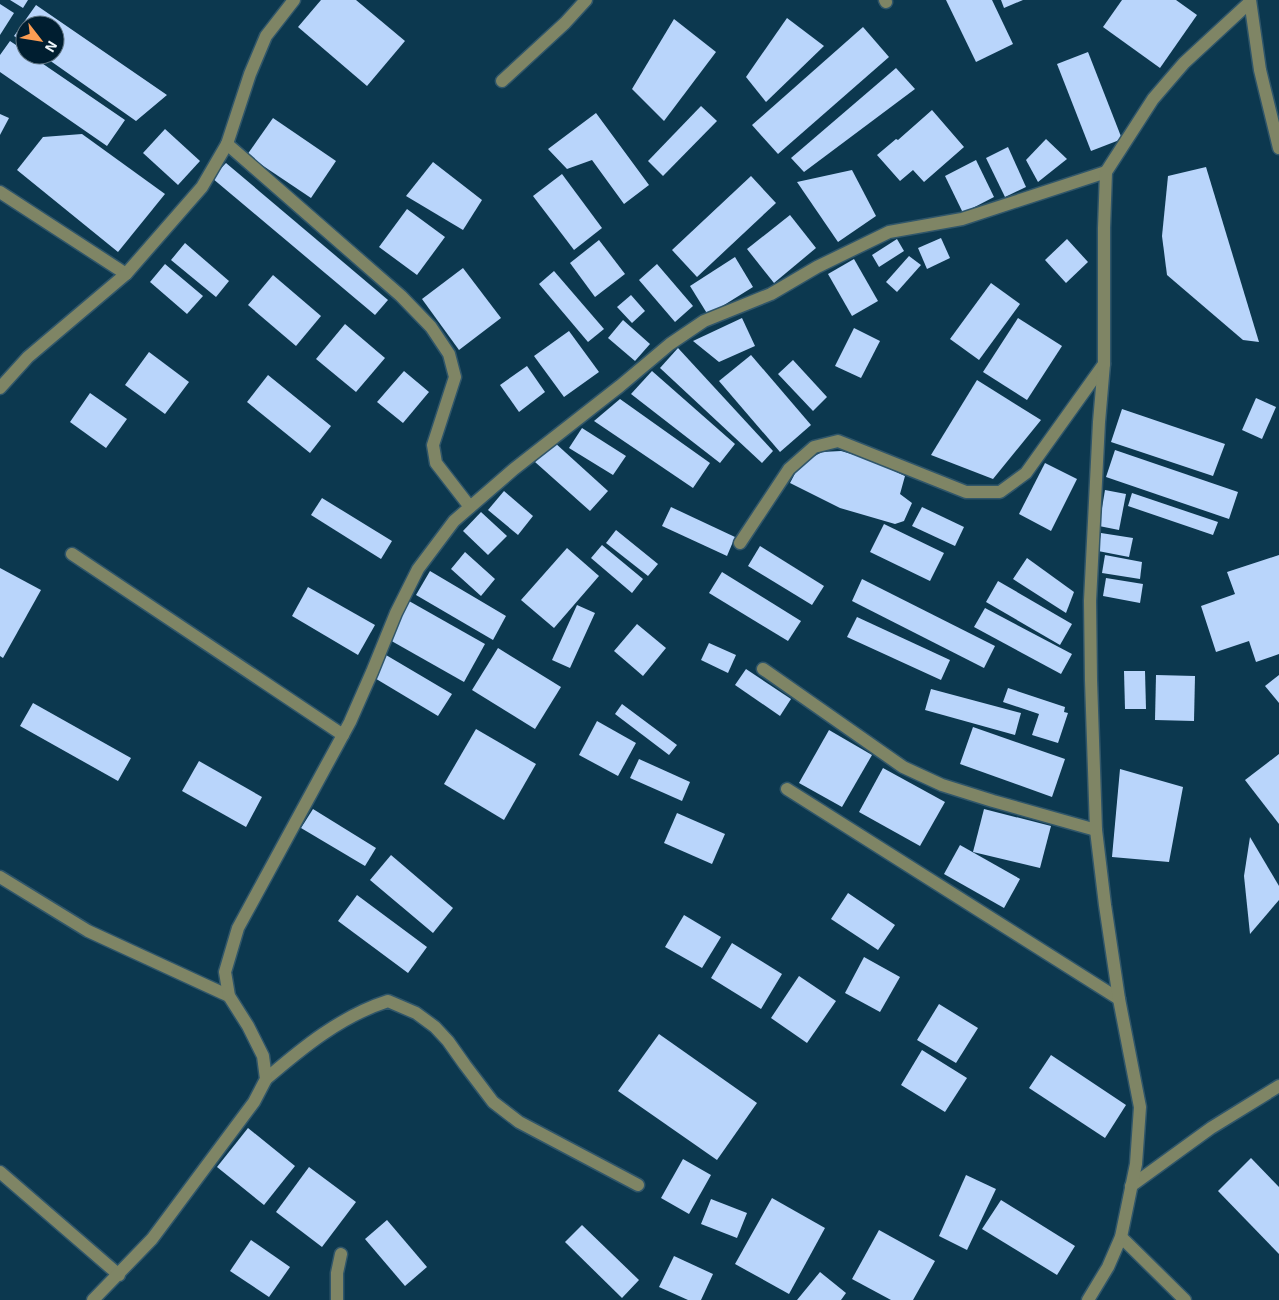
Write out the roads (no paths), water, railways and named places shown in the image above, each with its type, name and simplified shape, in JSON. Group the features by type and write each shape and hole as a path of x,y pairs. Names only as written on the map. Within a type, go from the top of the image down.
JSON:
{"street":[{"path":"0,388 28,357 126,274 202,187 226,144 250,74 266,36 294,0"},
{"path":"502,81 566,23 586,0"},
{"path":"1250,1 1260,70 1279,148"},
{"path":"1088,1300 1108,1267 1121,1237 1136,1164 1140,1107 1119,999 1096,830 1090,680 1090,601 1099,422 1104,364 1106,172 1153,99 1184,63 1250,1"},
{"path":"226,144 401,296 431,327 449,354 455,377 434,445 436,463 470,507"},
{"path":"266,1079 263,1056 248,1026 229,996 225,972 238,928 343,735 396,613 418,569 454,521 514,469 620,386 670,344 704,321 771,294 817,267 889,232 962,219 1106,172"},
{"path":"0,192 126,274"},
{"path":"740,544 789,469 814,447 838,441 966,492 1000,492 1026,473 1104,364"},
{"path":"72,554 343,735"},
{"path":"763,670 902,767 951,787 1096,830"},
{"path":"787,789 1119,999"},
{"path":"0,877 88,931 229,996"},
{"path":"93,1300 152,1239 254,1102 266,1079 301,1049 342,1022 370,1007 388,1001 416,1013 435,1027 448,1041 493,1102 520,1122 638,1184"},
{"path":"1131,1186 1212,1128 1279,1086"},
{"path":"0,1172 119,1275"},
{"path":"1121,1237 1186,1300"},
{"path":"338,1300 337,1273 341,1254"}]}
